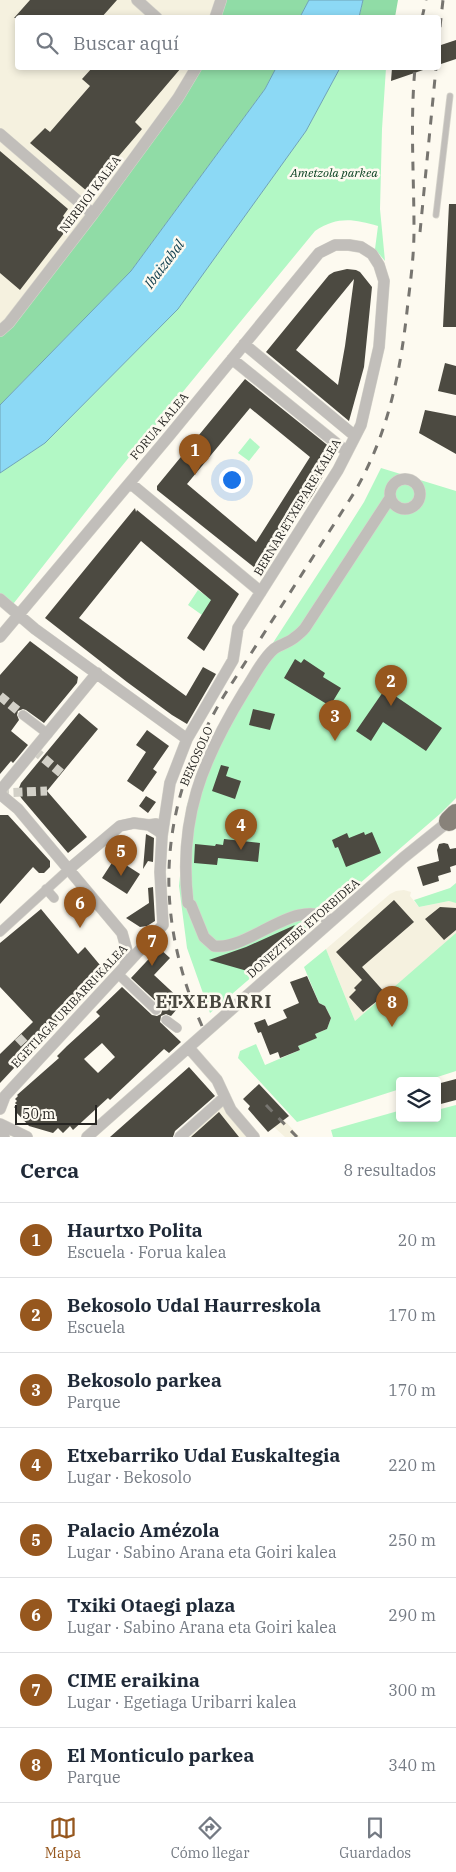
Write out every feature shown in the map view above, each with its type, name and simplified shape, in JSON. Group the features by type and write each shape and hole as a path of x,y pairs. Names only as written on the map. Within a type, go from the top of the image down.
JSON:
{"street":[{"path":"137,0 154,15"},
{"path":"217,15 222,0"},
{"name":"NERBIOI KALEA","path":"0,332 93,214 178,98 195,70"},
{"path":"0,134 93,214"},
{"name":"BERNAR ETXEPARE KALEA","path":"163,925 160,872 162,836 170,783 187,739 233,660 238,628 347,452 361,425 379,347 384,281 379,265 372,254 361,247 334,245 319,253"},
{"name":"FORUA KALEA","path":"0,637 130,483 319,253"},
{"path":"244,344 355,436"},
{"path":"232,359 347,452"},
{"path":"130,483 261,592"},
{"name":"BEKOSOLO","path":"330,922 323,915 314,913 301,914 228,946 214,946 204,936 191,905 188,903 186,874 188,830 194,795 205,765 230,714 274,650 294,638 305,628 390,498"},
{"path":"0,599 18,616 187,739"},
{"path":"97,674 0,793 18,808 67,870 122,933 127,951 121,970 161,1015 177,1028"},
{"path":"24,714 48,734"},
{"path":"0,932 67,870 120,826 134,823 149,825 159,823 166,815"},
{"name":"DONEZTEBE ETORBIDEA","path":"87,1137 403,858 454,818"},
{"path":"149,825 160,832 162,836"},
{"path":"46,889 54,898"},
{"name":"EGETIAGA URIBARRI KALEA","path":"0,1110 5,1096 163,925"},
{"path":"189,1048 217,1080 231,1110 254,1137"},
{"path":"180,1137 225,1097"},
{"path":"0,1110 3,1116 0,1124 27,1137"},
{"path":"0,1133 4,1137"}],"lane":[{"path":"436,215 450,96"}],"shaded area":[{"path":"0,0 221,0 216,15 15,15 15,70 192,70 0,331"},
{"path":"404,890 411,892 410,896 419,907 449,901 456,902 456,936 355,1021 326,949 390,894"},
{"path":"225,1097 254,1137 180,1137"},
{"path":"268,1104 300,1137 285,1137 274,1127"}],"green space":[{"path":"221,0 309,0 301,15 216,15"},
{"path":"363,0 398,0 395,15 360,15"},
{"path":"192,70 275,70 265,89 131,271 0,405 0,325 93,214"},
{"name":"Ametzola parkea","path":"339,70 386,70 380,209 385,261 375,249 378,226 346,220 331,223 315,231 117,472 10,608 0,599 0,473 45,443 178,309 306,131"},
{"path":"250,438 260,447 249,461 238,453"},
{"path":"381,468 456,491 456,798 210,1013 187,948 179,886 187,805 205,757 228,712 364,502"},
{"path":"198,590 212,600 202,615 188,605"},
{"path":"456,883 456,903 449,901 419,907 414,900 450,888"},
{"path":"456,933 456,1071 437,1077 396,1077 396,1090 297,1122 238,1058 240,1051 256,1044 265,1065 300,1050 298,1046 316,1038 315,1034 327,1029 331,1018 325,1006 319,1003 304,967 326,949 355,1021"},
{"path":"456,1105 456,1137 333,1137 331,1130 396,1112 396,1122 441,1122 441,1109"}],"water":[{"path":"309,0 363,0 359,15 301,15"},
{"name":"Ibaizabal","path":"275,70 339,70 306,131 178,309 45,443 0,473 0,405 131,271 265,89"}],"building":[{"path":"30,0 117,0 104,15 17,15"},
{"path":"456,40 456,59 441,64 441,45"},
{"path":"90,70 179,70 135,122 142,129 88,192 30,143 45,128 50,132 90,86 82,79"},
{"path":"392,70 423,70 391,81"},
{"path":"0,151 68,209 63,216 71,224 20,290 0,273"},
{"path":"449,204 456,204 456,327 443,327"},
{"path":"347,269 356,270 360,272 372,287 364,367 349,421 266,352 329,275","holes":["354,279 338,385 296,350"]},
{"path":"445,363 456,366 456,395 438,391"},
{"path":"245,379 336,452 314,493 261,573 259,562 255,568 157,490 157,486","holes":["250,408 310,457 256,542 187,484"]},
{"path":"425,410 456,416 456,454 419,433"},
{"path":"135,508 136,512 137,510 239,594 204,651 187,638 211,600 141,541 79,618 186,696 203,667 216,674 187,724 127,682 45,618"},
{"path":"30,641 78,677 77,683 44,723 26,710 18,711 19,720 11,731 28,745 13,763 11,761 0,774 0,675"},
{"path":"295,659 301,663 304,659 325,673 323,677 341,688 330,706 284,678"},
{"path":"385,689 442,728 426,751 383,722 371,741 356,731"},
{"path":"253,709 275,714 270,730 249,725"},
{"path":"79,713 98,729 47,791 87,837 68,853 18,793 21,783"},
{"path":"147,730 169,746 153,769 157,772 143,792 127,781 146,752 136,745"},
{"path":"221,765 229,767 226,776 241,781 235,799 212,791"},
{"path":"146,796 156,802 148,813 139,806"},
{"path":"0,815 8,815 50,861 50,867 44,873 39,873 33,867 0,904"},
{"path":"364,832 365,835 372,832 381,853 346,867 338,847 335,848 332,840 347,833 349,838"},
{"path":"146,834 154,838 153,862 148,861 143,869"},
{"path":"224,839 260,843 258,862 218,858 217,865 194,863 195,844 223,845"},
{"path":"439,844 448,844 450,849 456,848 456,865 450,867 451,872 438,876 439,881 423,886 417,867 439,861 437,850"},
{"path":"115,858 140,874 127,894 102,878"},
{"path":"153,887 155,921 147,926 140,927 126,918 149,903 148,888"},
{"path":"394,900 414,922 362,967 386,994 363,1012 349,997 362,980 336,952"},
{"path":"440,907 456,908 456,930 444,940 425,919"},
{"path":"41,909 78,954 85,947 105,971 0,1083 0,1054 33,1022 0,987 0,943"},
{"path":"295,925 258,974 209,960 246,947"},
{"path":"159,948 170,958 154,975 183,1002 171,1016 166,1014 161,1016 160,1022 181,1042 169,1053 164,1049 110,1100 108,1098 73,1130 70,1126 63,1133 58,1128 53,1133 29,1126 15,1111 17,1110 14,1107 17,1105 15,1099 17,1095 59,1058 57,1056 100,1016 96,1012 122,987 152,1015 157,1016 161,1014 161,1006 131,978","holes":["102,1043 115,1057 98,1073 84,1059"]},
{"path":"307,976 319,1003 325,1006 331,1018 327,1029 315,1034 317,1038 298,1046 300,1050 280,1058 278,1052 270,1055 261,1032 258,1033 254,1023 265,1019 268,1026 287,1018 283,1010 299,1003 290,982"},
{"path":"189,1067 215,1096 175,1131 173,1137 110,1137"},
{"path":"456,1079 456,1100 441,1104 441,1083"},
{"path":"259,1084 289,1116 268,1132 248,1109 250,1106 243,1099"},
{"path":"219,1112 239,1137 191,1137"}],"tunnel":[{"path":"0,696 23,715"},
{"path":"34,750 61,773"},
{"path":"0,793 47,791"},
{"path":"18,1037 39,1059"}],"railway":[{"path":"423,15 426,0"},
{"path":"441,18 443,0"},
{"path":"202,1026 186,983 175,941 169,899 170,857 175,816 186,776 203,735 225,694 354,493 366,470 385,424 402,352 412,266 415,70"},
{"path":"420,232 436,70"},
{"path":"266,1105 297,1137"}],"place":[{"name":"Haurtxo Polita","path":"195,475"},
{"name":"Bekosolo Udal Haurreskola","path":"391,706"},
{"name":"Bekosolo parkea","path":"335,741"},
{"name":"Etxebarriko Udal Euskaltegia","path":"241,850"},
{"name":"Palacio Amézola","path":"121,876"},
{"name":"Txiki Otaegi plaza","path":"80,928"},
{"name":"CIME eraikina","path":"152,966"},
{"name":"El Monticulo parkea","path":"392,1027"}],"district":[{"name":"ETXEBARRI","path":"214,1001"}]}
